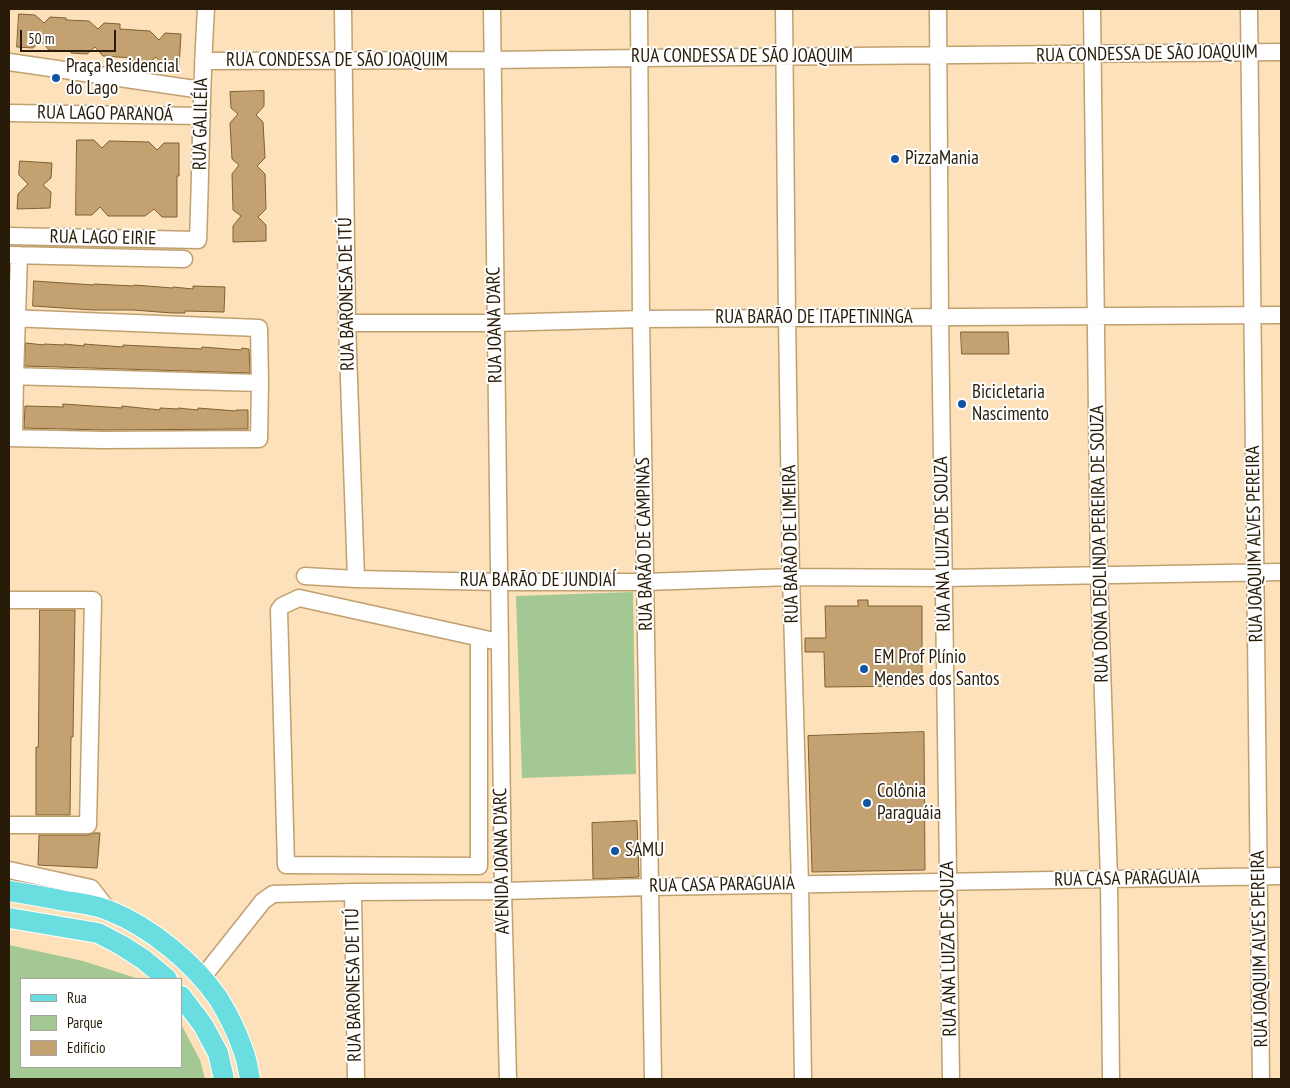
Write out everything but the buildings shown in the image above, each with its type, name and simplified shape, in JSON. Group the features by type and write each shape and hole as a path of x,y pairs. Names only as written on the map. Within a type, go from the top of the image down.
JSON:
{"main road":[{"path":"9,891 108,910 136,923 159,940 184,960 218,998 232,1023 244,1051 250,1079"},
{"path":"9,918 98,933 143,959 166,978"},
{"path":"182,997 203,1025 218,1053 224,1079"}],"street":[{"name":"RUA GALILÉIA","path":"198,240 206,9"},
{"name":"RUA BARONESA DE ITÚ","path":"343,9 347,323 356,579"},
{"name":"RUA JOANA D'ARC","path":"492,9 499,642"},
{"name":"RUA BARÃO DE CAMPINAS","path":"639,9 641,319 653,1079"},
{"name":"RUA BARÃO DE LIMEIRA","path":"784,9 791,577 800,884 803,1079"},
{"name":"RUA ANA LUIZA DE SOUZA","path":"938,9 950,1079"},
{"name":"RUA DONA DEOLINDA PEREIRA DE SOUZA","path":"1092,9 1099,574 1109,879 1111,1079"},
{"name":"RUA JOAQUIM ALVES PEREIRA","path":"1249,9 1261,1079"},
{"name":"RUA CONDESSA DE SÃO JOAQUIM","path":"203,61 1281,52"},
{"path":"9,62 202,90"},
{"name":"RUA LAGO PARANOÁ","path":"9,113 202,116"},
{"name":"RUA LAGO EIRIE","path":"9,236 198,240"},
{"path":"13,318 259,328 259,439 103,440 11,438 14,255 184,259"},
{"name":"RUA BARÃO DE ITAPETININGA","path":"347,323 1281,315"},
{"path":"12,376 260,383"},
{"name":"RUA BARÃO DE JUNDIAÍ","path":"305,576 498,582 645,582 791,577 944,578 1281,572"},
{"path":"479,638 479,866 286,865 279,610 282,606 299,598 499,642"},
{"path":"9,600 93,600 88,825 9,825"},
{"name":"AVENIDA JOANA D'ARC","path":"499,642 502,890 508,1079"},
{"path":"9,870 92,888 108,910"},
{"name":"RUA CASA PARAGUAIA","path":"202,978 263,901 273,894 1281,876"},
{"name":"RUA BARONESA DE ITÚ","path":"353,892 356,1079"}],"green space":[{"path":"633,592 636,774 522,778 516,596"},
{"path":"9,945 83,961 136,978 20,978 20,1068 182,1068 182,1026 200,1060 205,1079 9,1079"}],"place":[{"name":"Praça Residencial do Lago","path":"56,78"},
{"name":"PizzaMania","path":"895,159"},
{"name":"Bicicletaria Nascimento","path":"962,404"},
{"name":"EM Prof Plínio Mendes dos Santos","path":"864,669"},
{"name":"Colônia Paraguáia","path":"867,803"},
{"name":"SAMU","path":"615,851"}]}
